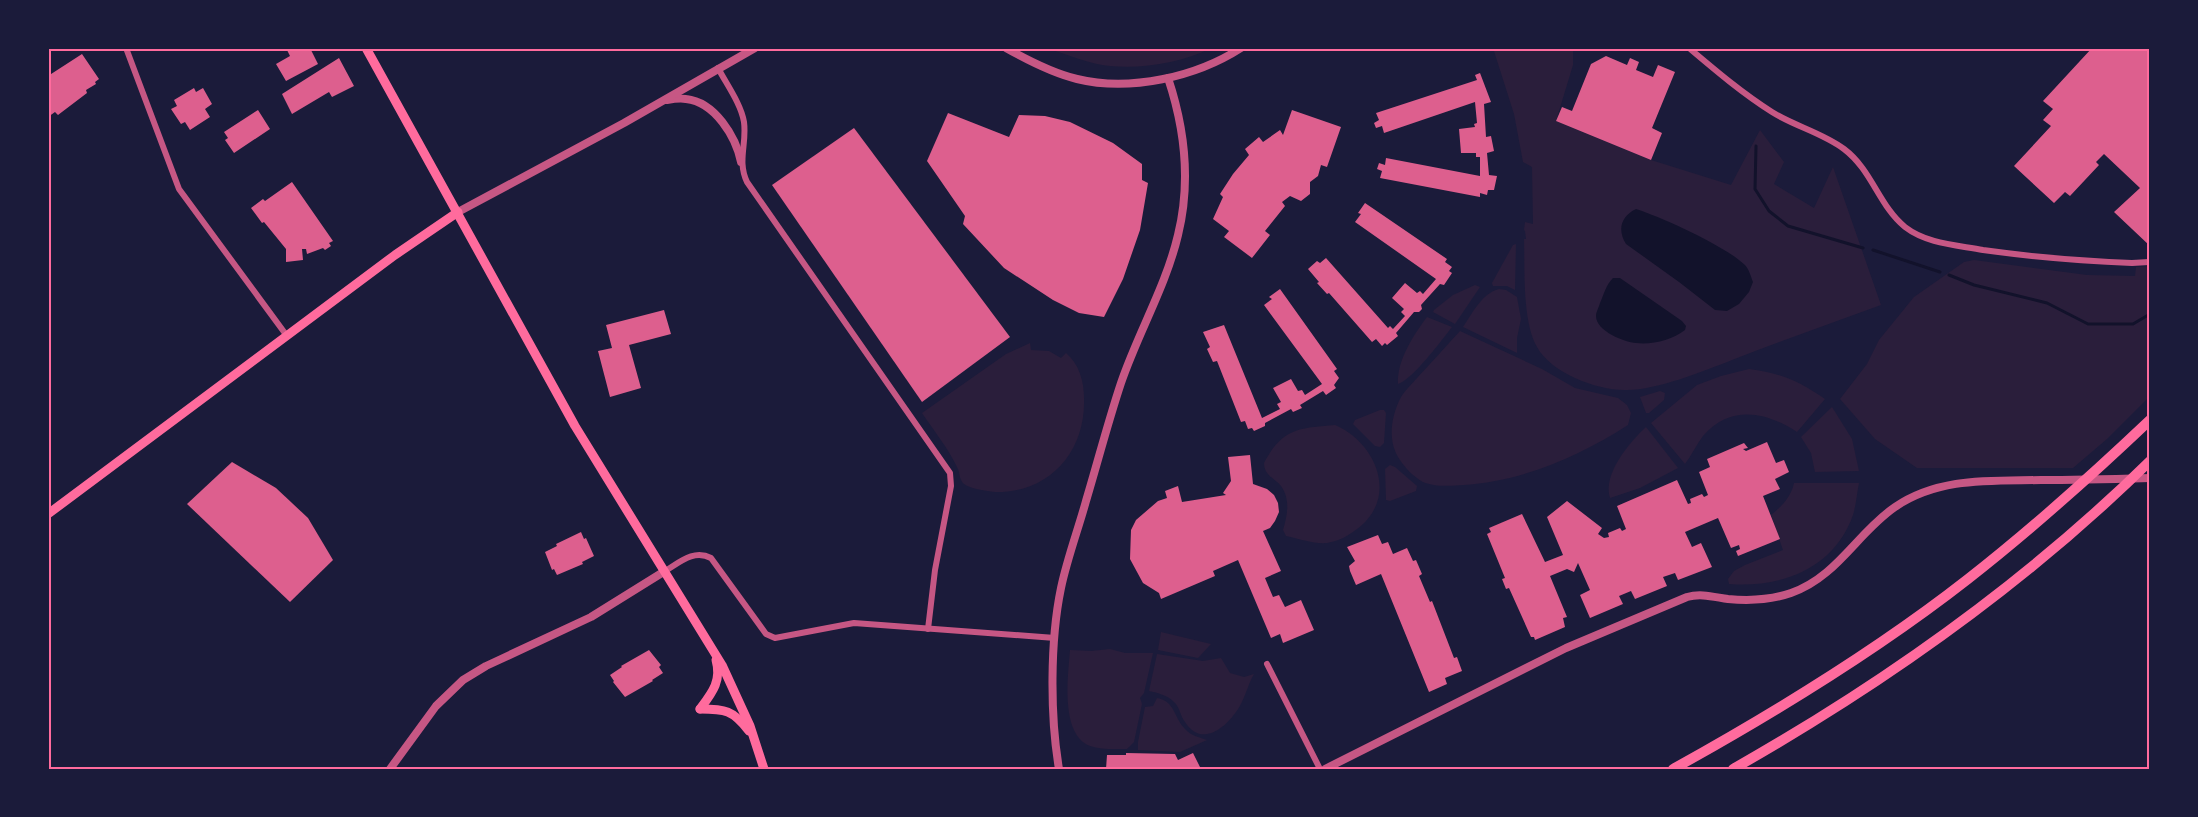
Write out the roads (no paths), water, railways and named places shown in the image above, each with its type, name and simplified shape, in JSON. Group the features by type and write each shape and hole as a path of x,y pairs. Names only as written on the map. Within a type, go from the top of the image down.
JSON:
{"highway":[{"path":"1673,769 1789,703 1928,609 2024,534 2101,467 2150,420"},
{"path":"1733,769 1816,720 1967,616 2071,533 2150,461"}],"main road":[{"path":"366,48 574,426 710,643 737,695 756,741 764,769"},
{"path":"48,514 394,255 458,212"},
{"path":"710,643 718,668 718,677 713,693 700,709 717,709 731,713 756,741"}],"street":[{"path":"126,48 179,189 287,336"},
{"path":"458,212 567,155 755,48"},
{"path":"1006,48 1036,65 1078,80 1126,83 1168,78 1206,67 1241,48"},
{"path":"1689,48 1773,112 1835,143 1849,153 1857,160 1879,192 1890,213 1907,229 1938,243 2030,257 2149,262"},
{"path":"718,68 743,116 745,133 741,162"},
{"path":"1059,769 1053,722 1055,638 1062,586 1103,436 1131,356 1170,261 1180,228 1185,190 1185,159 1178,111 1168,78"},
{"path":"665,100 685,98 699,102 709,108 732,136 738,149 744,176 752,190 950,473 951,486 935,570 928,628"},
{"path":"1325,769 1566,648 1687,597 1701,595 1738,600 1765,599 1800,590 1834,568 1881,518 1902,502 1920,493 1959,483 2150,478"},
{"path":"390,769 436,706 464,680 486,666 591,617 693,555 711,558 766,634 775,638 854,623 1055,638"},
{"path":"1267,664 1320,769"}],"waterway":[{"path":"1756,146 1755,189 1769,211 1788,226 1863,248"},
{"path":"1873,250 1940,272"},
{"path":"1949,275 1974,285 2047,303 2088,324 2133,324 2150,314"}]}
